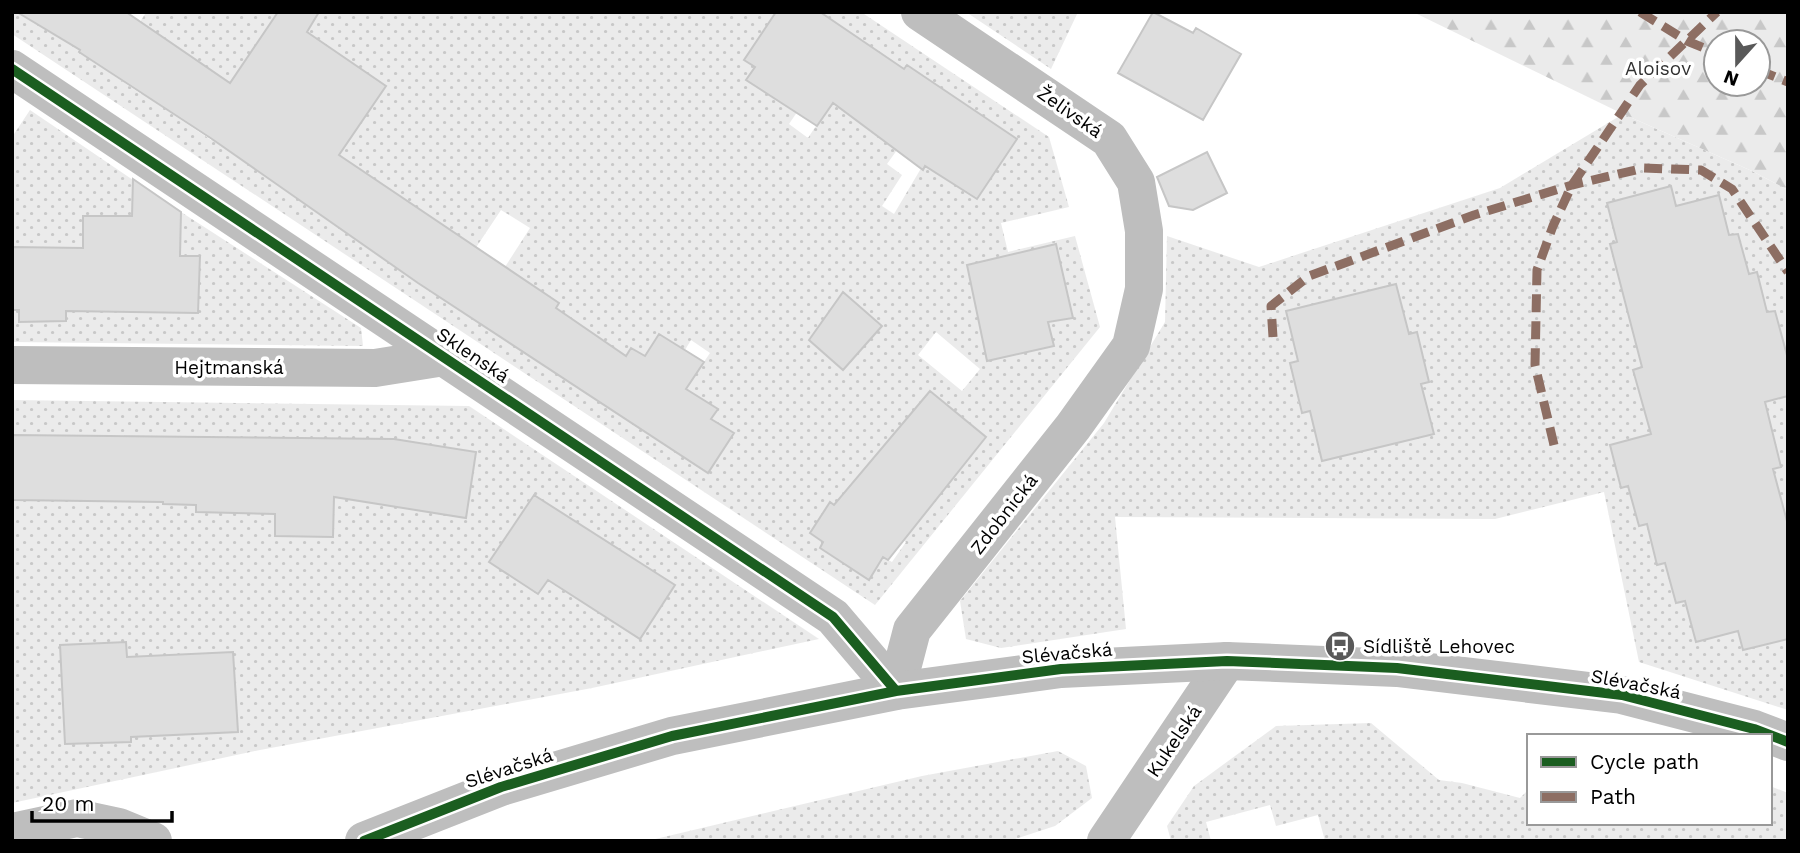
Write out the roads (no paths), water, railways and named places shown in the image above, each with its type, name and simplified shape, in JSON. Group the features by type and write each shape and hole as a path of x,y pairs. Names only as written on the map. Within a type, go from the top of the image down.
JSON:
{"street":[{"name":"Želivská","path":"920,12 1110,139 1136,182 1144,231 1144,289 1131,346"},
{"name":"Sklenská","path":"12,69 833,617 896,691"},
{"name":"Zdobnická","path":"896,691 912,630 1073,427 1131,346"},
{"name":"Hejtmanská","path":"12,365 374,368 444,357"},
{"name":"Slévačská","path":"364,841 501,787 672,736 896,691 1061,669 1227,661 1397,668 1622,695 1767,734"},
{"name":"Kukelská","path":"1117,834 1227,661"},
{"path":"12,832 77,818 119,827 153,841"}],"place":[{"name":"Sídliště Lehovec","path":"1340,646"}],"park label":[{"name":"Aloisov","path":"1658,68"}]}
